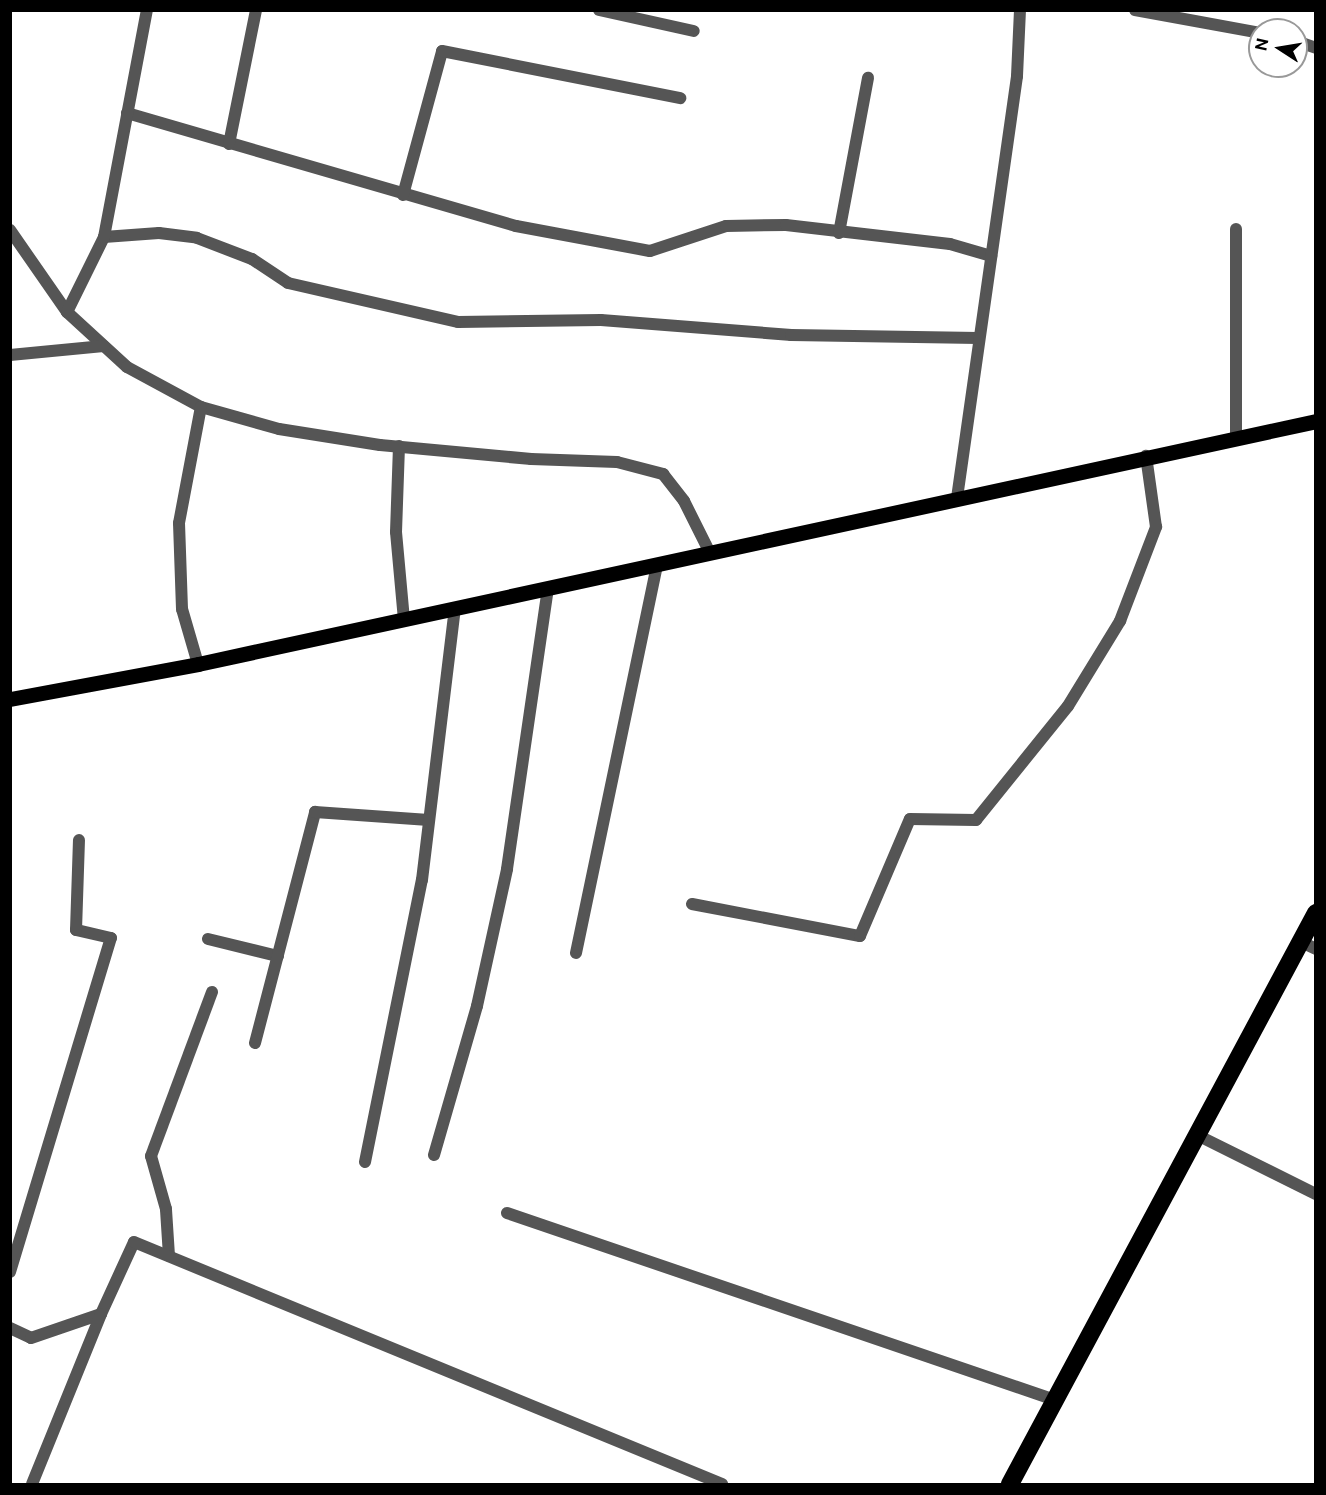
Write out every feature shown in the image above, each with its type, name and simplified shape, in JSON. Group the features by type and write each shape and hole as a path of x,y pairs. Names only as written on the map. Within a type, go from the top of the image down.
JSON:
{"highway":[{"path":"1010,1485 1196,1134 1307,945 1316,913"}],"main road":[{"path":"10,699 198,664 657,566 709,551 1146,456 1316,421"}],"street":[{"path":"67,312 104,237 147,10"},
{"path":"229,144 256,10"},
{"path":"599,10 694,31"},
{"path":"957,498 1017,76 1020,10"},
{"path":"1136,10 1248,31"},
{"path":"403,195 442,51 680,98"},
{"path":"839,233 868,78"},
{"path":"127,113 516,226 650,251 726,226 786,225 839,233 950,244 991,256"},
{"path":"1236,229 1236,437"},
{"path":"10,230 67,312 127,367 201,407 279,429 399,446 531,459 617,462 663,474 684,501 709,551"},
{"path":"104,237 159,233 196,238 252,259 288,283 458,322 601,320 791,335 978,338"},
{"path":"10,355 104,346"},
{"path":"198,664 182,609 179,523 201,407"},
{"path":"399,446 396,532 404,620"},
{"path":"692,904 860,936 910,819 976,820 1068,706 1120,621 1156,527 1146,456"},
{"path":"576,953 657,566"},
{"path":"434,1155 477,1006 507,869 548,589"},
{"path":"364,1162 422,880 455,609"},
{"path":"255,1043 315,812 429,820"},
{"path":"10,1272 111,938 76,930 79,840"},
{"path":"208,939 278,956"},
{"path":"169,1256 166,1209 151,1156 212,992"},
{"path":"1196,1134 1316,1194"},
{"path":"507,1213 1055,1400"},
{"path":"32,1485 101,1314 135,1242 722,1485"},
{"path":"10,1329 31,1338 101,1314"}]}
